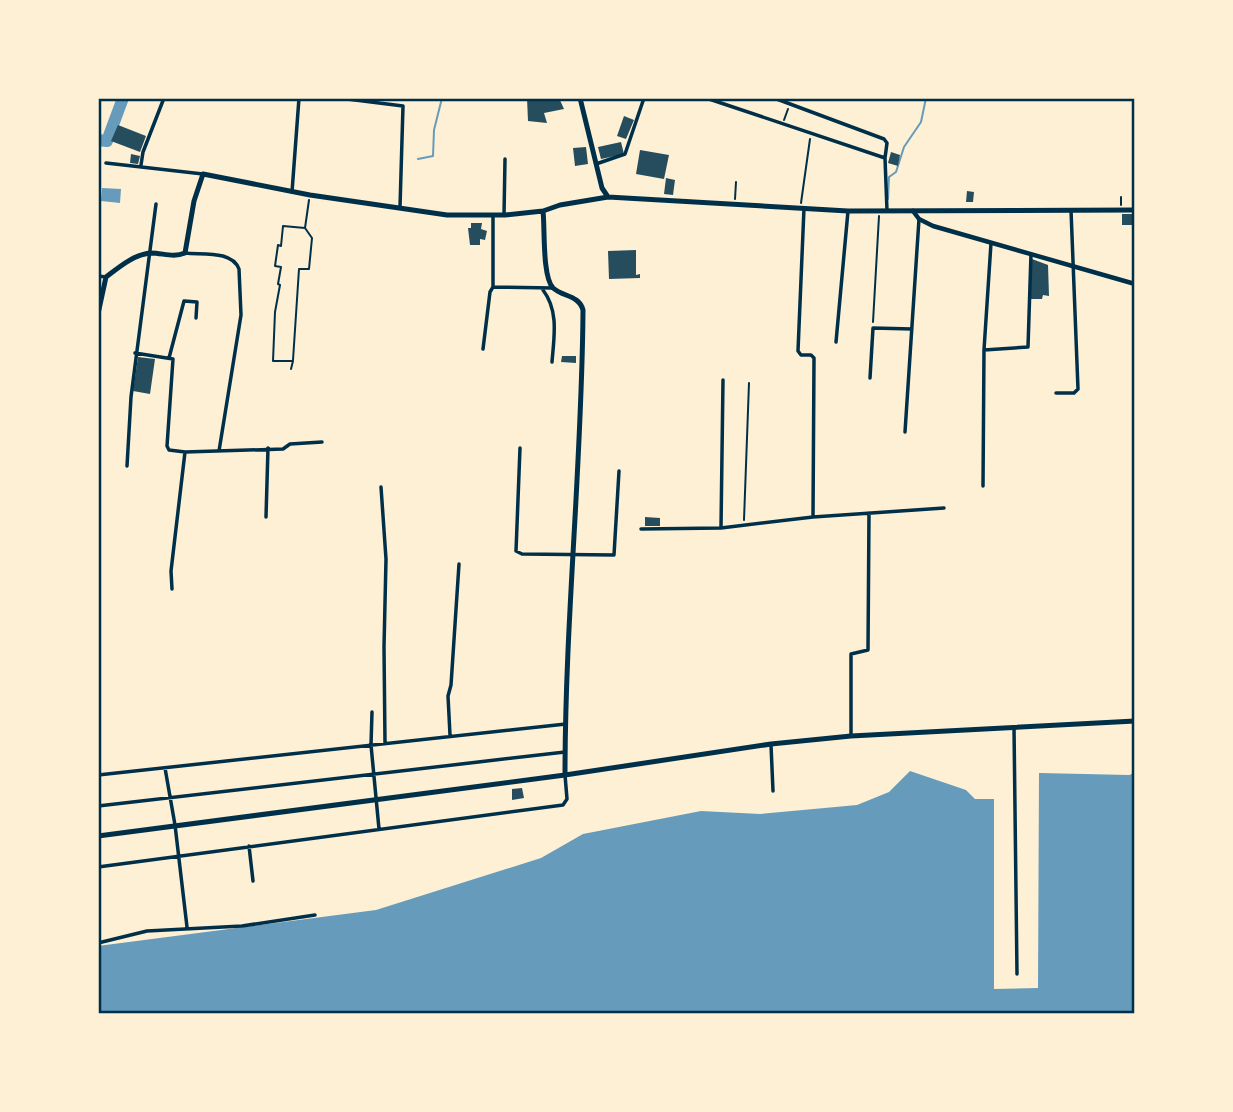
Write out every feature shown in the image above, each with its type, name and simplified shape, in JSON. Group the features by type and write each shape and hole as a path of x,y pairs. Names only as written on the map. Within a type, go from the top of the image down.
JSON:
{"main road":[{"path":"580,98 596,164 608,197"},
{"path":"98,314 106,277 124,264 149,253 178,256 185,253 194,201 203,174 292,192 447,215 493,216 543,211 560,205 608,197 883,212 1135,210"},
{"path":"543,211 547,272 554,288 580,302 583,310 583,380 572,554 565,775"},
{"path":"98,836 565,775 771,744 851,736 1135,721"}],"street":[{"path":"141,166 143,152 164,98"},
{"path":"292,192 299,98"},
{"path":"339,98 403,106 400,209"},
{"path":"460,98 467,98"},
{"path":"596,164 625,154 645,98"},
{"path":"706,98 885,158"},
{"path":"774,98 886,141 883,212"},
{"path":"504,215 505,159"},
{"path":"106,163 203,174"},
{"path":"127,466 135,353 156,204"},
{"path":"802,208 798,351 801,355 811,355 814,358 813,517"},
{"path":"1056,393 1074,393 1077,390 1072,210"},
{"path":"836,342 848,211"},
{"path":"913,211 919,219 933,226 1135,284"},
{"path":"483,349 490,292 493,287 493,216"},
{"path":"905,432 919,219"},
{"path":"983,486 984,350 991,243"},
{"path":"185,253 231,257 237,262 239,269 241,315 219,451"},
{"path":"984,350 1028,347 1031,254"},
{"path":"98,276 106,277"},
{"path":"493,287 543,290 554,288"},
{"path":"543,290 552,302 554,313 552,362"},
{"path":"169,358 184,301 197,302 196,318"},
{"path":"870,378 873,328 912,329"},
{"path":"135,353 169,358 173,361 168,449 185,452 283,449 290,443 322,442"},
{"path":"721,528 723,380"},
{"path":"520,447 516,551 522,554 614,555 619,471"},
{"path":"265,517 268,448"},
{"path":"172,589 171,571 185,452"},
{"path":"381,487 386,559 385,743"},
{"path":"641,529 721,528 813,517 944,508"},
{"path":"851,736 851,654 868,650 869,513"},
{"path":"450,735 448,696 459,564"},
{"path":"372,712 371,745 379,829"},
{"path":"98,775 566,724"},
{"path":"1014,726 1017,974"},
{"path":"771,744 773,791"},
{"path":"98,806 565,752"},
{"path":"165,768 175,825 187,928"},
{"path":"98,867 563,805 567,799 565,775"},
{"path":"249,846 253,881"},
{"path":"98,943 134,933 242,926 315,915"}],"path":[{"path":"783,125 790,104"},
{"path":"802,208 811,134"},
{"path":"734,204 736,182"},
{"path":"291,369 299,269 309,269 312,238 305,228 310,195"},
{"path":"1121,197 1121,210"},
{"path":"873,328 883,212"},
{"path":"293,361 273,361 275,312 281,285 278,284 281,267 275,266 283,226 305,228"},
{"path":"744,525 749,383"}],"water":[{"path":"102,188 121,189 120,203 101,201"},
{"path":"910,771 966,790 975,799 994,799 994,989 1038,988 1039,773 1135,773 1135,1014 98,1014 98,946 376,910 541,858 583,834 701,811 760,814 857,805 889,792"}],"building":[{"path":"527,98 559,98 564,109 544,113 547,123 528,121"},
{"path":"624,116 634,120 626,139 617,136"},
{"path":"118,125 146,136 140,152 111,141"},
{"path":"621,142 624,154 601,159 598,147"},
{"path":"586,147 588,164 575,166 573,148"},
{"path":"640,150 669,155 664,179 636,174"},
{"path":"891,152 900,155 898,166 888,163"},
{"path":"131,154 140,156 138,164 130,163"},
{"path":"666,178 675,180 673,195 664,194"},
{"path":"967,191 974,192 973,202 966,202"},
{"path":"1122,214 1135,214 1135,225 1122,225"},
{"path":"471,223 482,223 481,229 487,231 485,240 480,239 480,245 470,245 468,228 471,228"},
{"path":"636,250 636,275 640,274 640,278 609,279 608,251"},
{"path":"1032,259 1048,265 1049,296 1043,295 1042,299 1030,299"},
{"path":"562,356 576,356 576,363 561,362"},
{"path":"138,357 155,359 150,394 133,391"},
{"path":"645,517 660,518 660,526 645,526"},
{"path":"522,788 524,798 512,800 512,789"}],"waterway":[{"path":"98,140 107,141 123,98"},
{"path":"418,159 433,156 434,130 442,98"},
{"path":"888,199 889,177 896,172 904,147 921,122 926,98"}]}
